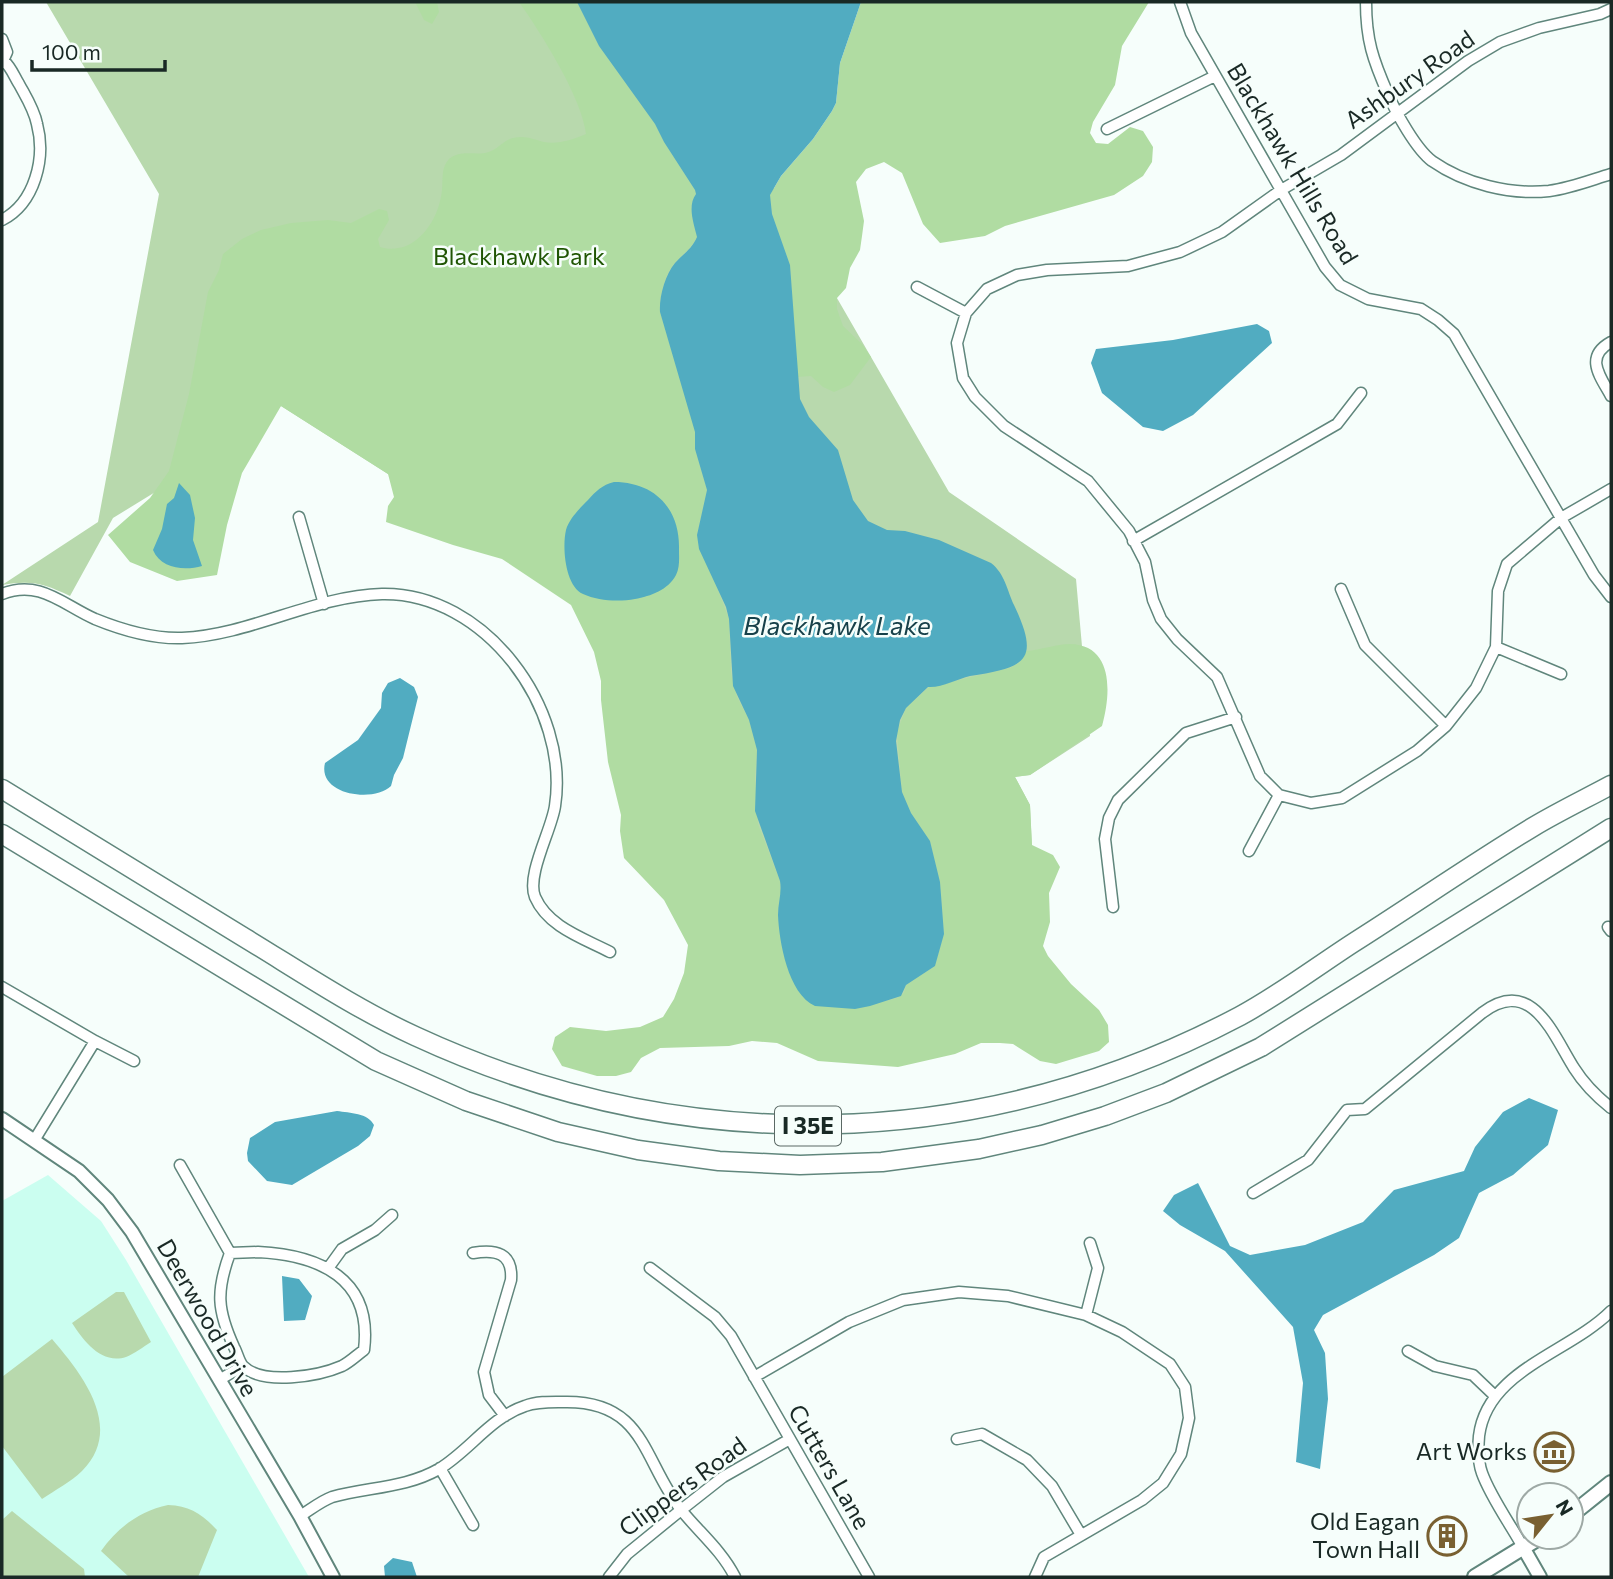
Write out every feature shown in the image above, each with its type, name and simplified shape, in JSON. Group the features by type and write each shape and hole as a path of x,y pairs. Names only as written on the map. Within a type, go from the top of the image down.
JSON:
{"highway":[{"name":"I 35E","path":"2,789 344,998 413,1035 490,1068 574,1096 651,1112 729,1122 807,1126 901,1121 978,1109 1063,1088 1158,1054 1242,1015 1533,827 1611,785"},
{"name":"I 35E","path":"2,834 376,1061 466,1101 558,1132 638,1150 719,1161 800,1165 882,1162 979,1149 1042,1135 1105,1116 1166,1093 1261,1047 1611,828"}],"main road":[{"path":"1585,1504 1611,1483"},
{"path":"1475,1577 1520,1551"}],"street":[{"name":"Blackhawk Hills Road","path":"1180,2 1191,33 1325,267 1340,285 1368,299 1421,309 1454,334 1594,575 1611,597"},
{"path":"1366,2 1366,25 1371,55 1396,114 1430,159 1456,175 1487,186 1520,191 1549,191 1576,186 1611,174"},
{"name":"Ashbury Road","path":"966,313 987,289 1017,275 1047,270 1128,266 1180,252 1222,232 1281,190 1340,155 1468,61 1500,43 1539,28 1611,9"},
{"path":"2,39 7,47 3,62 31,105 40,142 38,162 29,194 20,207 2,220"},
{"path":"1107,129 1215,76"},
{"path":"917,288 966,313 957,343 963,378 975,397 1004,426 1088,481 1129,531 1144,562 1153,600 1161,619 1177,639 1217,677 1260,776 1279,794 1311,803 1342,798 1417,751 1446,726 1476,688 1496,647 1498,590 1507,564 1561,518 1611,489"},
{"path":"1611,342 1602,347 1596,359 1597,371 1611,396"},
{"path":"1133,541 1337,424 1361,393"},
{"path":"299,517 324,604"},
{"path":"1340,589 1364,645 1446,726"},
{"path":"2,594 34,590 55,596 91,617 120,629 149,636 180,638 224,633 324,604 383,594 431,601 473,623 508,655 542,709 555,754 555,808 539,859 533,889 535,897 543,912 559,925 610,952"},
{"path":"1496,647 1561,674"},
{"path":"1112,907 1105,839 1109,818 1118,800 1186,733 1236,717"},
{"path":"1249,851 1279,794"},
{"path":"2,987 134,1061"},
{"path":"1253,1193 1308,1160 1348,1110 1365,1109 1485,1010 1499,1004 1509,1002 1528,1006 1541,1013 1578,1074 1611,1108"},
{"path":"35,1139 95,1041"},
{"name":"Deerwood Drive","path":"2,1119 79,1171 108,1200 132,1232 300,1516 333,1577"},
{"path":"180,1165 230,1253 223,1272 219,1301 226,1329 243,1366 260,1374 282,1379 329,1371 345,1364 364,1350 366,1330 360,1306 348,1286 329,1267 308,1258 285,1253 230,1253"},
{"path":"329,1267 342,1249 375,1230 392,1214"},
{"path":"1086,1315 1098,1268 1090,1242"},
{"path":"473,1253 488,1250 498,1252 507,1259 512,1269 484,1372 489,1395 505,1416"},
{"name":"Cutters Lane","path":"650,1268 715,1317 731,1336 869,1577"},
{"path":"754,1377 849,1322 903,1300 959,1292 1008,1296 1086,1315 1122,1332 1170,1364 1185,1387 1189,1418 1181,1454 1163,1483 1142,1500 1044,1557 1035,1577"},
{"path":"1515,1533 1482,1473 1480,1430 1495,1396 1515,1376 1588,1332 1611,1311"},
{"path":"1408,1351 1435,1366 1473,1375 1495,1396"},
{"path":"219,1380 243,1366"},
{"path":"300,1516 329,1498 403,1484 440,1468 505,1416 524,1406 544,1402 587,1402 612,1410 635,1431 681,1510 710,1540 735,1577"},
{"path":"957,1439 982,1434 1027,1460 1052,1486 1081,1535"},
{"name":"Clippers Road","path":"609,1577 627,1554 681,1510 723,1478 790,1439"},
{"path":"440,1468 473,1525"},
{"path":"1525,1551 1540,1577"}],"shaded area":[{"path":"48,1175 101,1221 309,1577 2,1577 2,1201"}],"green space":[{"name":"Blackhawk Park","path":"46,2 666,2 949,492 1076,579 1090,736 1030,775 1015,777 1030,805 1037,962 1004,1034 758,1025 657,645 281,406 194,458 196,467 113,518 70,596 37,584 2,585 98,522 159,194"},
{"path":"415,2 437,2 439,12 432,24 424,20"},
{"path":"519,2 577,2 599,46 655,124 695,190 692,209 697,237 668,273 661,295 660,312 696,432 695,449 707,490 697,535 729,619 731,673 757,750 755,777 758,824 780,881 778,912 784,956 799,990 855,1009 897,998 904,993 906,985 935,966 944,933 940,882 930,841 911,813 902,792 897,732 906,708 929,687 1010,668 1020,662 1026,651 1065,644 1084,646 1095,653 1106,673 1107,700 1102,726 1030,775 1015,777 1030,805 1032,845 1053,855 1060,867 1049,893 1050,922 1043,946 1071,984 1099,1010 1108,1025 1109,1042 1099,1051 1056,1064 1040,1061 1013,1044 981,1043 955,1054 898,1067 818,1061 777,1043 752,1041 729,1046 660,1048 641,1058 631,1072 616,1076 597,1076 562,1066 552,1049 555,1037 570,1027 606,1031 640,1027 663,1017 674,999 684,973 688,945 664,900 624,858 620,831 621,815 608,762 601,681 594,652 571,605 502,559 386,522 388,506 394,497 388,474 281,406 242,473 227,525 217,575 177,581 130,562 108,535 150,498 169,471 189,394 208,292 219,270 223,254 242,239 261,230 291,223 328,220 351,223 379,209 387,211 389,220 378,239 380,247 393,249 406,246 420,237 431,223 441,198 445,166 453,156 489,152 517,137 554,143 586,134 569,85"},
{"path":"861,2 1149,2 1122,46 1115,85 1093,122 1090,133 1096,143 1108,144 1130,127 1143,131 1153,147 1152,162 1143,176 1114,195 1005,226 985,236 940,243 923,224 902,173 884,162 866,169 856,182 864,221 860,250 850,268 846,288 837,298 837,309 843,326 871,357 850,385 834,392 823,387 811,376 797,377 790,265 772,214 770,195 781,176 813,139 836,103 840,63"},
{"path":"116,1292 124,1292 151,1342 129,1356 117,1359 94,1349 72,1323"},
{"path":"52,1339 86,1385 99,1420 100,1437 94,1454 82,1471 42,1499 2,1446 2,1377"},
{"path":"168,1505 195,1512 217,1530 198,1577 129,1577 101,1551 130,1521 148,1511"},
{"path":"12,1511 84,1569 85,1577 2,1577 2,1520"}],"water":[{"name":"Blackhawk Lake","path":"577,2 861,2 840,63 836,103 813,139 781,176 770,195 772,214 790,265 800,399 809,417 838,450 853,500 868,521 887,530 905,531 939,540 991,563 1005,582 1026,639 1023,658 1015,665 928,687 906,708 900,720 896,741 902,792 911,813 930,841 940,882 944,934 935,966 906,985 901,996 870,1006 855,1009 815,1006 798,990 787,966 778,915 780,881 755,811 757,750 749,720 733,686 726,607 699,549 697,535 707,490 695,449 695,432 660,312 668,274 697,237 692,209 696,194 655,124 599,46"},
{"path":"1257,324 1269,331 1272,343 1193,415 1163,431 1143,427 1102,393 1091,363 1096,349 1173,340"},
{"path":"614,482 641,487 662,500 675,521 678,534 679,566 673,580 658,592 635,599 609,600 583,594 572,583 566,565 565,537 570,522 597,491"},
{"path":"179,483 190,495 195,518 193,540 202,566 174,567 162,561 153,550 162,529 167,504 174,498"},
{"path":"400,678 414,687 418,697 403,758 391,786 383,791 361,795 338,789 325,774 325,763 358,740 381,708 382,693 388,683"},
{"path":"1529,1098 1558,1110 1548,1145 1513,1175 1479,1193 1459,1238 1434,1255 1323,1315 1314,1330 1325,1353 1328,1399 1320,1469 1296,1462 1303,1383 1293,1327 1225,1251 1180,1225 1163,1211 1174,1195 1198,1183 1230,1246 1250,1255 1305,1245 1363,1222 1394,1190 1464,1171 1475,1147 1503,1112"},
{"path":"337,1111 368,1118 374,1125 370,1136 292,1185 267,1181 248,1161 250,1138 275,1122"},
{"path":"282,1276 299,1279 312,1296 305,1320 284,1321"},
{"path":"393,1558 412,1562 417,1577 385,1577 384,1566"}],"place":[{"name":"Art Works","path":"1554,1452"},
{"name":"Old Eagan Town Hall","path":"1447,1536"}]}
